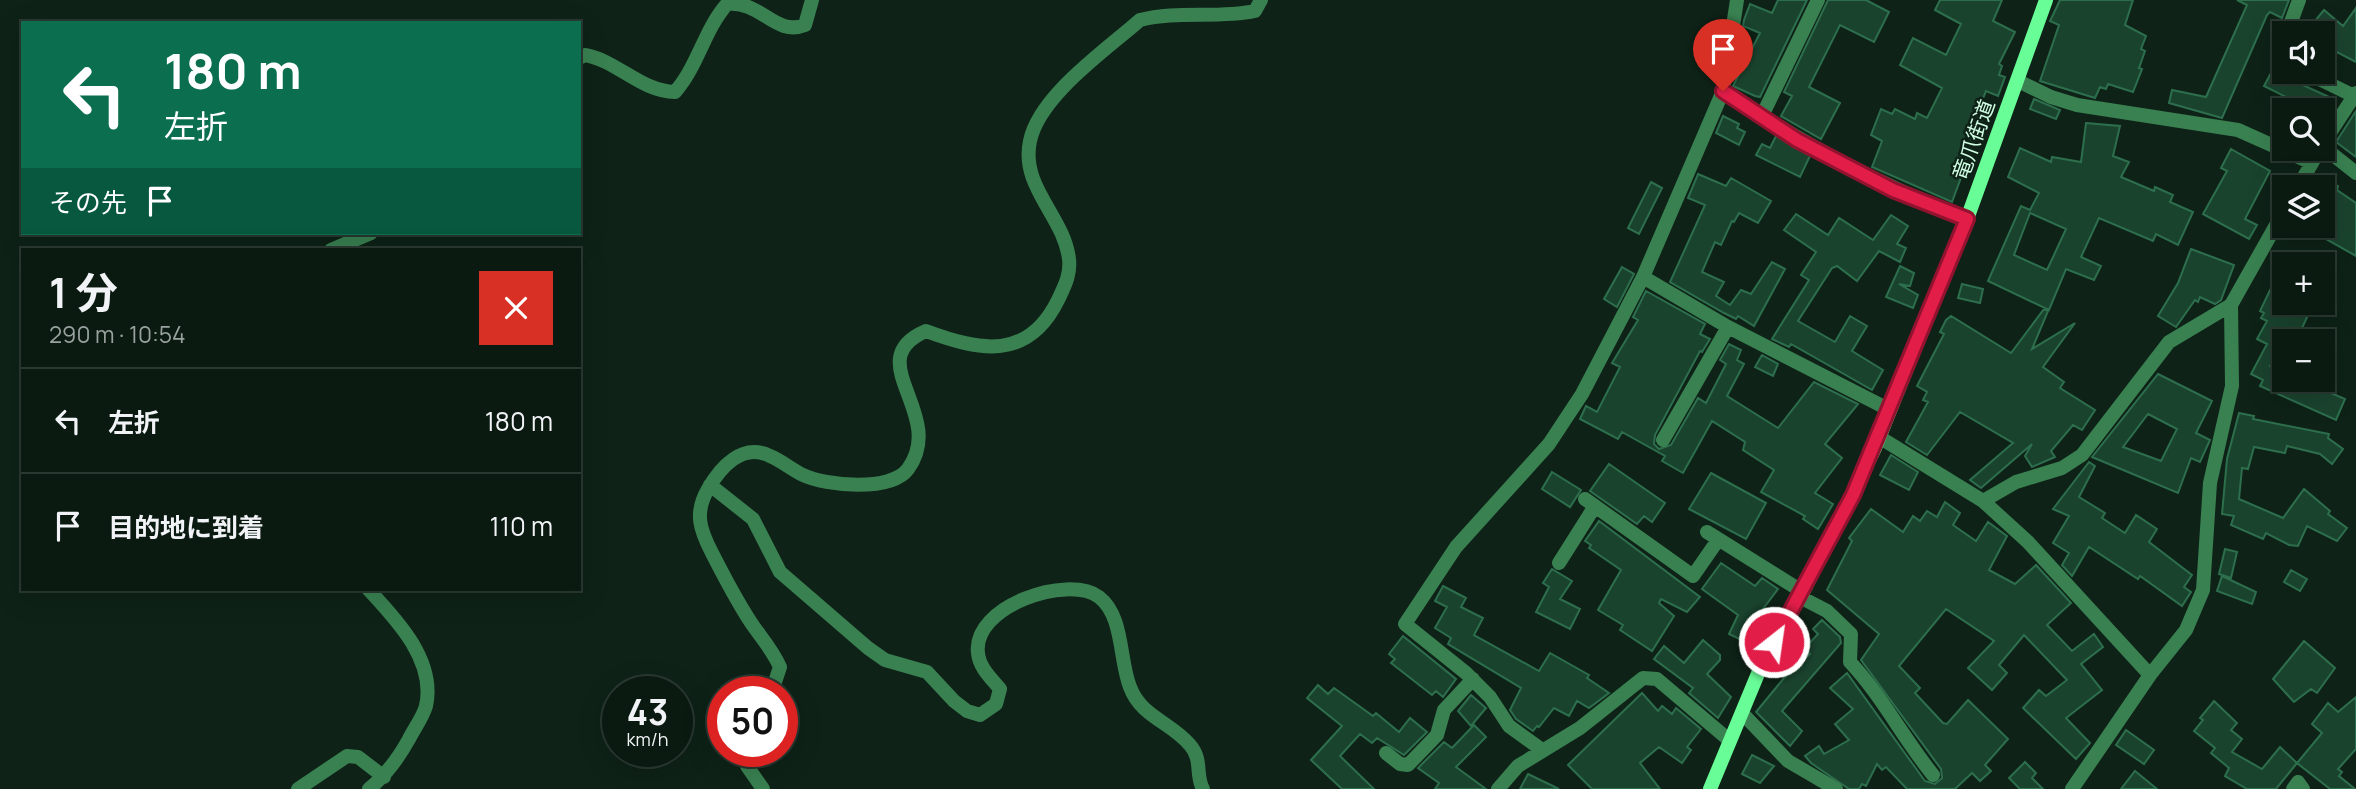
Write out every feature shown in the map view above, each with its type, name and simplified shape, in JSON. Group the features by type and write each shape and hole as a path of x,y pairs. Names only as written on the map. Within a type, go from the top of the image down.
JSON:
{"main road":[{"name":"竜爪街道","path":"1710,789 1762,664 1853,495 1879,437 1967,219 2046,0"}],"street":[{"path":"581,57 585,55 601,58 641,83 662,92 675,92 684,82 713,19 727,4 749,2 783,25 796,29 805,25 813,0"},
{"path":"777,676 780,667 776,658 723,574 698,521 702,500 725,464 743,454 767,454 804,476 846,484 890,483 908,470 921,439 917,416 898,366 900,350 910,338 926,331 972,347 1000,347 1019,340 1041,328 1068,279 1069,260 1060,231 1032,183 1029,142 1039,116 1056,96 1140,20 1157,15 1234,16 1255,11 1261,0"},
{"path":"1542,750 1510,726 1490,697 1473,679 1405,624 1456,547 1549,444 1582,394 1643,277 1723,91 1737,0"},
{"path":"1762,116 1818,0"},
{"path":"2291,21 2299,0"},
{"path":"2018,81 2051,97 2077,105 2238,130 2312,163 2305,175"},
{"path":"2332,84 2354,94 2335,125"},
{"path":"1723,91 1797,140 1893,190 1967,219"},
{"path":"2335,157 2356,173"},
{"path":"1983,501 2017,482 2062,468 2082,455 2169,342 2231,305 2272,232"},
{"path":"336,248 366,235"},
{"path":"1643,277 1728,327 1890,410"},
{"path":"2072,789 2150,675 2186,630 2203,590 2210,483 2232,386 2231,305"},
{"path":"1663,440 1728,327"},
{"path":"1879,437 1983,501 2028,542 2150,675"},
{"path":"710,485 753,519 780,572 868,648 885,660 927,672 954,701 967,711 980,715 996,704 1000,689 984,669 977,652 983,631 992,616 1007,606 1069,588 1086,590 1101,599 1113,618 1129,686 1139,706 1192,746 1201,765 1200,783 1203,789"},
{"path":"1559,564 1590,502 1693,576 1712,536 1827,611 1851,634 1850,662 1876,690 1906,742 1933,775"},
{"path":"369,789 384,777 426,708 429,685 415,649 401,626 370,591"},
{"path":"1498,789 1518,766 1580,728 1643,678 1657,678 1729,740"},
{"path":"1386,753 1400,764 1408,765 1437,735 1444,710 1473,679"},
{"path":"1742,713 1788,761 1836,789"},
{"path":"298,789 347,756 358,757 384,777"},
{"path":"748,767 763,789"},
{"path":"2293,789 2298,782 2303,789"}],"building":[{"path":"1778,0 1807,0 1760,97 1755,96 1733,86 1760,33 1743,26 1744,20 1750,4 1772,13"},
{"path":"1828,0 1866,0 1889,12 1874,42 1840,25 1809,87 1840,103 1821,139 1781,116 1792,96 1784,92"},
{"path":"1940,0 2002,0 1993,21 2015,32 1999,64 2002,66 1999,75 2005,77 1998,96 1986,91 1976,115 1983,118 1959,174 1962,175 1952,202 1872,167 1882,141 1871,135 1881,109 1892,114 1895,109 1915,119 1917,113 1927,118 1942,88 1900,65 1913,38 1946,55 1961,24 1935,10"},
{"path":"2060,0 2133,0 2125,25 2146,36 2141,49 2145,51 2139,68 2142,69 2133,92 2108,84 2106,89 2100,87 2095,98 2040,81 2059,25 2050,21"},
{"path":"2237,0 2289,0 2282,18 2270,12 2267,15 2222,118 2169,103 2172,90 2206,97 2247,5"},
{"path":"2356,8 2356,62 2335,51 2335,21 2315,21 2324,10 2343,26"},
{"path":"2272,71 2272,84 2300,84 2329,98 2288,98 2264,86"},
{"path":"2034,99 2060,110 2056,119 2030,109"},
{"path":"2356,111 2356,157 2336,142"},
{"path":"1723,116 1739,124 1737,128 1745,132 1739,145 1716,133"},
{"path":"2086,123 2120,126 2113,156 2129,162 2121,177 2154,191 2155,187 2173,195 2170,202 2193,212 2178,245 2156,234 2153,241 2099,218 2081,257 2101,266 2094,280 2066,269 2049,310 1988,281 2021,206 2030,210 2039,193 2008,177 2020,148 2051,162 2052,157 2081,162","holes":["2030,213 2066,229 2047,270 2014,255"]},
{"path":"1776,136 1810,156 1800,177 1756,155 1762,144 1770,148"},
{"path":"2231,149 2270,171 2245,219 2257,225 2249,239 2203,214 2227,171 2221,168"},
{"path":"1698,174 1726,186 1731,178 1771,201 1758,223 1739,213 1734,222 1732,221 1721,245 1715,242 1702,272 1724,282 1716,296 1730,305 1741,290 1751,294 1772,262 1785,269 1754,326 1738,316 1736,319 1724,313 1670,282 1705,205 1688,198"},
{"path":"1651,182 1662,188 1639,234 1628,228"},
{"path":"2335,185 2338,186 2337,190 2356,203 2356,256 2324,238 2335,238"},
{"path":"1796,214 1828,235 1839,218 1873,240 1891,215 1908,226 1897,244 1906,248 1900,262 1879,251 1857,281 1837,266 1832,268 1798,321 1835,342 1850,316 1867,326 1852,351 1883,370 1872,390 1791,344 1789,347 1772,339 1809,280 1801,275 1816,252 1784,230"},
{"path":"2191,249 2234,265 2221,300 2215,304 2200,297 2198,302 2195,300 2176,327 2158,316 2178,283"},
{"path":"1900,266 1914,273 1910,286 1899,284 1918,295 1913,308 1886,297"},
{"path":"1622,267 1634,274 1617,307 1604,299"},
{"path":"1962,284 1983,289 1980,303 1958,298"},
{"path":"2270,290 2272,315 2308,315 2302,329 2272,329 2272,391 2260,386 2263,380 2251,374 2267,344 2257,339 2267,321 2261,318 2264,313 2260,311"},
{"path":"1646,291 1705,324 1700,334 1710,339 1702,352 1700,351 1655,435 1654,444 1659,449 1671,445 1698,398 1706,403 1726,364 1720,360 1729,344 1741,350 1737,360 1744,364 1727,396 1778,428 1814,382 1858,404 1825,444 1842,458 1815,493 1833,504 1818,529 1803,519 1805,516 1761,492 1774,470 1743,450 1745,442 1712,421 1683,473 1662,461 1665,456 1622,432 1618,439 1580,419 1586,406 1597,412 1620,367 1612,363 1638,320 1633,317"},
{"path":"2044,309 2048,311 2032,349 2075,323 2043,367 2064,382 2060,388 2095,410 2082,430 2073,425 2051,451 2055,457 2032,467 2025,456 2032,444 1981,488 1970,480 2013,443 1960,412 1927,455 1906,442 1928,402 1923,400 1927,392 1917,386 1944,334 1940,332 1946,320 1951,316 2011,353"},
{"path":"1762,355 1778,364 1773,376 1755,367"},
{"path":"2158,374 2212,401 2196,433 2210,440 2200,462 2191,458 2178,493 2092,457","holes":["2148,414 2177,429 2161,461 2123,447"]},
{"path":"2273,392 2329,392 2345,399 2336,420"},
{"path":"2239,413 2254,416 2253,419 2329,434 2328,438 2343,449 2332,464 2320,454 2287,446 2285,453 2254,447 2248,469 2242,468 2239,499 2283,518 2304,489 2330,511 2328,514 2347,528 2337,541 2307,526 2298,546 2289,545 2266,533 2263,539 2231,525 2234,516 2222,514 2227,459"},
{"path":"1891,455 1918,472 1909,490 1880,475"},
{"path":"2089,462 2095,466 2079,497 2105,513 2102,518 2125,533 2136,515 2157,529 2149,542 2192,575 2184,587 2191,592 2182,606 2140,576 2138,579 2089,547 2072,576 2062,565 2069,553 2053,543 2069,516 2053,509"},
{"path":"1609,464 1665,503 1652,522 1644,516 1637,524 1590,491"},
{"path":"1552,472 1581,490 1570,507 1542,489"},
{"path":"1711,473 1766,503 1746,539 1689,509"},
{"path":"1945,502 1960,513 1953,525 1976,541 1988,522 2007,536 1989,570 2015,584 2036,565 2071,603 2047,625 2072,651 2094,634 2103,647 2081,664 2102,690 2066,718 2090,743 2076,759 2023,708 2039,690 2046,696 2067,680 2024,635 1999,665 2007,673 1992,690 1968,668 1994,641 1946,609 1899,666 1920,688 1915,693 1943,723 1947,724 1968,700 2008,739 1985,765 1991,771 1980,781 1972,773 1955,789 1907,789 1886,767 1882,770 1877,764 1866,786 1862,784 1859,789 1849,789 1805,756 1819,746 1824,754 1849,740 1835,724 1853,709 1830,688 1847,673 1925,781 1935,784 1942,778 1941,769 1861,660 1879,634 1827,590 1852,541 1849,538 1871,509 1903,532 1913,516 1920,521 1927,511 1937,517"},
{"path":"1599,521 1700,597 1687,612 1661,599 1659,603 1674,616 1652,651 1620,630 1623,625 1598,610 1621,570 1589,548 1591,545 1585,541"},
{"path":"2225,549 2237,552 2231,578 2219,574"},
{"path":"1721,563 1755,586 1762,578 1778,589 1763,609 1770,612 1754,646 1729,634 1738,615 1702,589"},
{"path":"1552,569 1572,581 1560,599 1580,609 1570,629 1536,612 1549,587 1543,583"},
{"path":"2291,570 2307,579 2300,591 2284,582"},
{"path":"2222,576 2256,592 2252,604 2217,591"},
{"path":"1443,586 1466,598 1461,607 1483,618 1474,635 1539,671 1550,653 1589,675 1587,678 1609,693 1589,708 1577,701 1569,716 1554,708 1533,731 1516,719 1510,710 1521,688 1448,644 1451,638 1435,628 1447,607 1435,601"},
{"path":"1822,620 1840,637 1841,643 1782,711 1802,731 1790,746 1756,712 1784,678 1810,654 1804,649 1818,634 1813,629"},
{"path":"1403,636 1456,679 1443,697 1436,691 1432,695 1391,663 1395,659 1389,654"},
{"path":"1703,640 1720,655 1720,660 1707,674 1731,697 1718,718 1689,693 1693,688 1654,659 1664,646 1684,663"},
{"path":"2304,641 2335,668 2317,693 2311,689 2294,702 2273,679"},
{"path":"1318,685 1328,694 1334,688 1373,716 1376,713 1399,732 1410,718 1427,732 1404,755 1377,738 1372,743 1360,734 1340,756 1374,789 1342,789 1311,760 1342,726 1307,698"},
{"path":"1642,693 1658,711 1662,706 1672,714 1676,708 1701,729 1687,747 1691,750 1682,763 1659,747 1640,763 1660,789 1592,789 1568,765"},
{"path":"1471,695 1486,708 1471,726 1458,711"},
{"path":"2356,697 2356,749 2338,769 2342,772 2339,776 2355,789 2330,789 2297,763 2322,733 2312,724 2328,703 2338,712"},
{"path":"2214,701 2237,723 2231,730 2242,739 2232,752 2262,769 2280,747 2297,763 2276,789 2247,789 2225,776 2229,768 2211,753 2215,748 2194,731 2203,720 2200,718"},
{"path":"1474,725 1486,737 1456,767 1486,789 1435,789 1439,783 1418,768 1444,742 1452,748"},
{"path":"2126,730 2154,750 2144,764 2116,745"},
{"path":"1752,755 1774,766 1760,783 1742,774"},
{"path":"2025,762 2036,773 2032,778 2043,789 2020,789 2009,778"},
{"path":"2135,771 2157,789 2121,789"},
{"path":"1528,774 1559,789 1520,789"}],"route":[{"path":"1723,91 1797,140 1893,190 1967,219 1875,447 1803,592 1774,642"}]}
